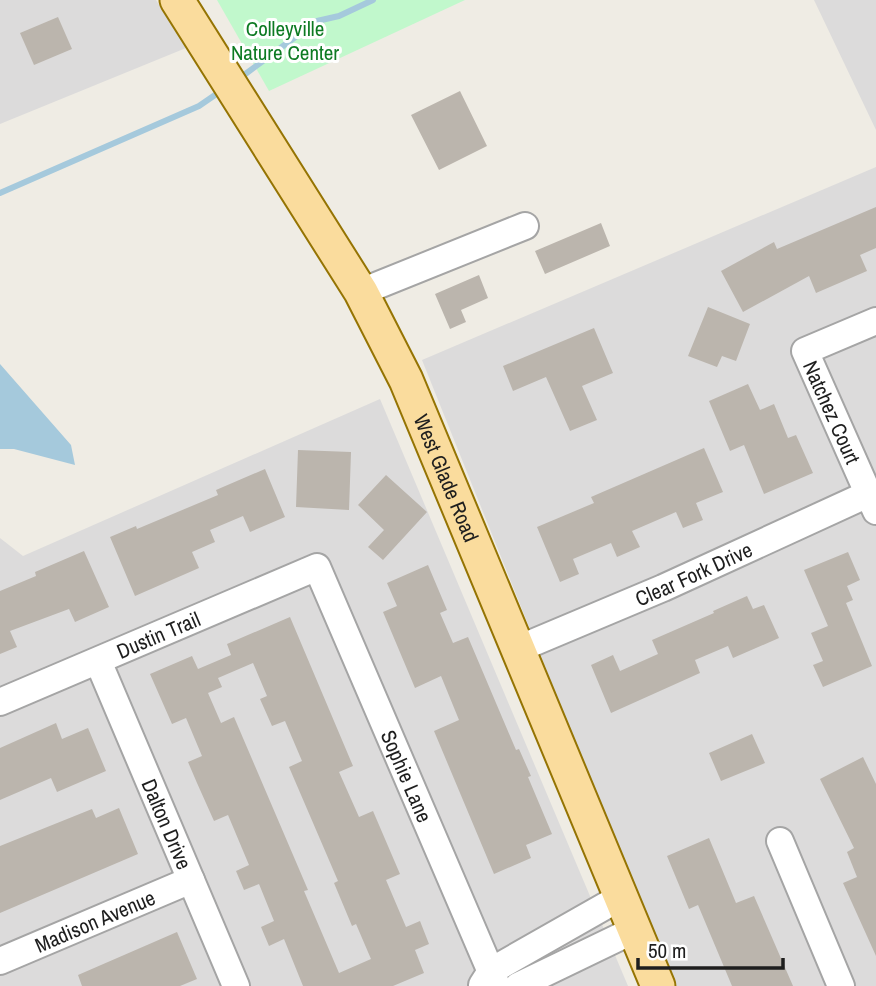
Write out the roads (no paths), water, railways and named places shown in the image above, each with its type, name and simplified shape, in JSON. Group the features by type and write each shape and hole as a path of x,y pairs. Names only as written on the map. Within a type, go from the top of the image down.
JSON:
{"main road":[{"name":"West Glade Road","path":"177,0 361,292 405,377 658,986"}],"street":[{"path":"361,292 525,226"},
{"name":"Natchez Court","path":"872,502 805,351 876,321"},
{"name":"Clear Fork Drive","path":"518,649 872,502"},
{"name":"Dustin Trail","path":"0,702 317,566"},
{"name":"Sophie Lane","path":"317,566 490,981"},
{"name":"Dalton Drive","path":"98,661 236,986"},
{"path":"780,841 841,986"},
{"name":"Madison Avenue","path":"0,961 191,880"},
{"path":"490,981 621,897"},
{"path":"518,986 634,930"}],"water":[{"path":"0,364 71,445 75,465 14,449 0,449"}],"waterway":[{"path":"244,75 317,21 339,16 373,0"},
{"path":"0,193 199,106 215,95"}],"park label":[{"name":"Colleyville Nature Center","path":"285,40"}]}
